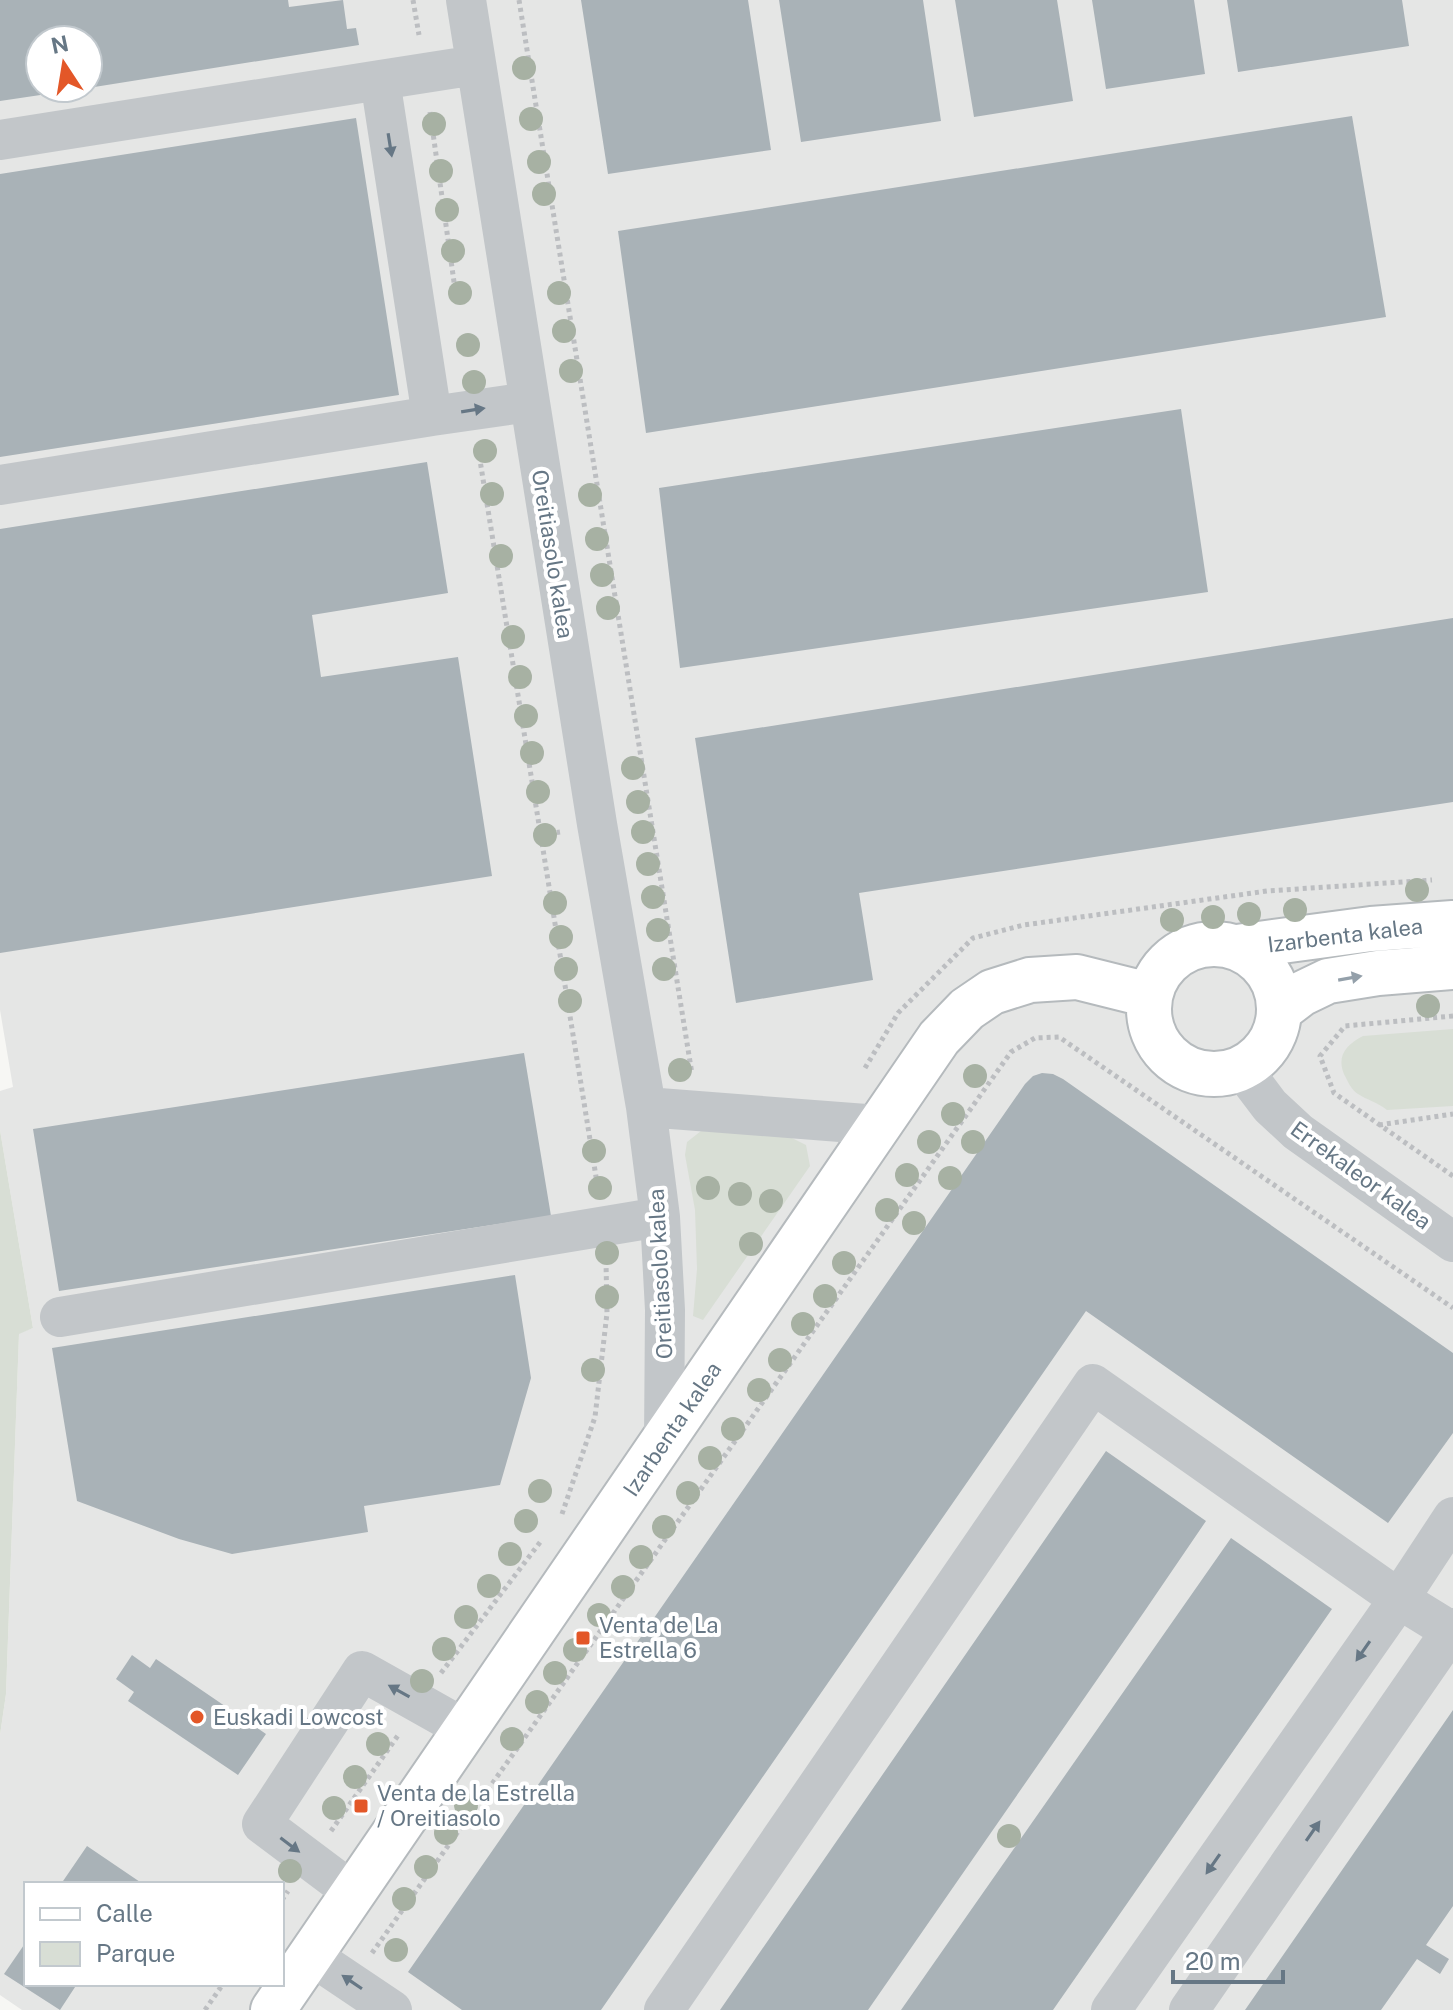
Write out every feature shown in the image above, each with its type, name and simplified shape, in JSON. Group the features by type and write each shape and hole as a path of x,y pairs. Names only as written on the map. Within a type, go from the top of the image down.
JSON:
{"main road":[{"name":"Izarbenta kalea","path":"1237,947 1371,929 1453,923"},
{"path":"1215,943 1237,947 1266,968 1274,984 1280,1010 1275,1034 1262,1054 1242,1069 1213,1075 1185,1069 1162,1051 1149,1025 1149,995 1157,974 1173,957 1193,947 1215,943"},
{"name":"Izarbenta kalea","path":"1280,1010 1301,994 1328,981 1453,967"},
{"name":"Izarbenta kalea","path":"273,2010 939,1038 967,1009 992,992 1030,980 1077,977 1149,995"}],"street":[{"name":"Oreitiasolo kalea","path":"466,0 599,840 646,1107 660,1217 666,1346 664,1441"},
{"path":"0,140 476,65"},
{"path":"380,80 432,416"},
{"path":"0,485 529,402"},
{"name":"Errekaleor kalea","path":"1242,1069 1270,1106 1298,1132 1453,1242"},
{"path":"646,1107 879,1125"},
{"path":"60,1317 660,1217"},
{"path":"664,2010 1093,1384 1399,1599 1452,1630 1189,2010"},
{"path":"1111,2010 1453,1517"},
{"path":"354,1893 262,1824 362,1671 467,1730"},
{"path":"310,1955 392,2010"}],"path":[{"path":"413,0 457,303"},
{"path":"519,0 694,1086"},
{"path":"472,411 605,1227 607,1313 595,1417 561,1514"},
{"path":"862,1074 898,1013 973,938 1024,925 1267,891 1439,880"},
{"path":"1453,1016 1345,1026 1320,1056 1334,1093 1453,1176"},
{"path":"352,1982 1011,1052 1035,1038 1059,1037 1453,1308"},
{"path":"1379,1125 1453,1114"},
{"path":"284,1897 420,1703 542,1540"},
{"path":"205,2010 222,1986"}],"shaded area":[{"path":"0,0 1453,0 1453,2010 22,2010 0,1995 0,1735 6,1694 19,1333 33,1328 0,1130 0,1091 13,1087 0,1010"}],"green space":[{"path":"1453,1029 1453,1106 1387,1110 1356,1092 1343,1071 1344,1053 1363,1036"},
{"path":"0,1130 33,1328 19,1334 6,1694 0,1735"},
{"path":"701,1131 788,1136 806,1145 810,1166 703,1320 693,1316 697,1269 695,1210 685,1155 687,1142"}],"building":[{"path":"0,0 288,0 289,7 343,0 347,29 356,28 359,45 104,85 104,24 24,24 24,97 0,101"},
{"path":"581,0 748,0 771,150 608,174"},
{"path":"779,0 923,0 941,121 801,142"},
{"path":"955,0 1057,0 1073,101 974,117"},
{"path":"1092,0 1194,0 1205,74 1106,89"},
{"path":"1227,0 1402,0 1409,46 1238,72"},
{"path":"1352,116 1386,317 646,433 618,231"},
{"path":"356,118 399,395 0,457 0,174"},
{"path":"1181,409 1208,592 680,668 659,488"},
{"path":"427,462 448,593 312,615 321,677 458,657 492,876 0,953 0,529"},
{"path":"1453,618 1453,802 859,893 873,980 736,1003 695,738"},
{"path":"524,1053 551,1216 59,1291 33,1129"},
{"path":"1042,1073 1063,1079 1453,1353 1453,1433 1388,1523 1086,1311 601,2010 462,2010 408,1972 1025,1084"},
{"path":"515,1275 531,1378 500,1485 364,1506 368,1532 232,1554 179,1539 77,1501 52,1348"},
{"path":"1106,1451 1206,1521 1144,1612 868,2010 720,2010"},
{"path":"1231,1538 1332,1609 1053,2010 901,2010"},
{"name":"Euskadi Lowcost","path":"132,1655 150,1668 156,1659 266,1734 238,1775 128,1701 134,1692 116,1679"},
{"path":"1453,1710 1453,1906 1426,1945 1449,1959 1440,1974 1417,1959 1381,2010 1245,2010"},
{"path":"87,1846 140,1882 62,1882"},
{"path":"24,1945 24,1986 76,1986 60,2010 4,1974"}],"place":[{"name":"Venta de La Estrella 6","path":"583,1638"},
{"name":"Euskadi Lowcost","path":"197,1717"},
{"name":"Venta de la Estrella / Oreitiasolo","path":"361,1806"}]}
